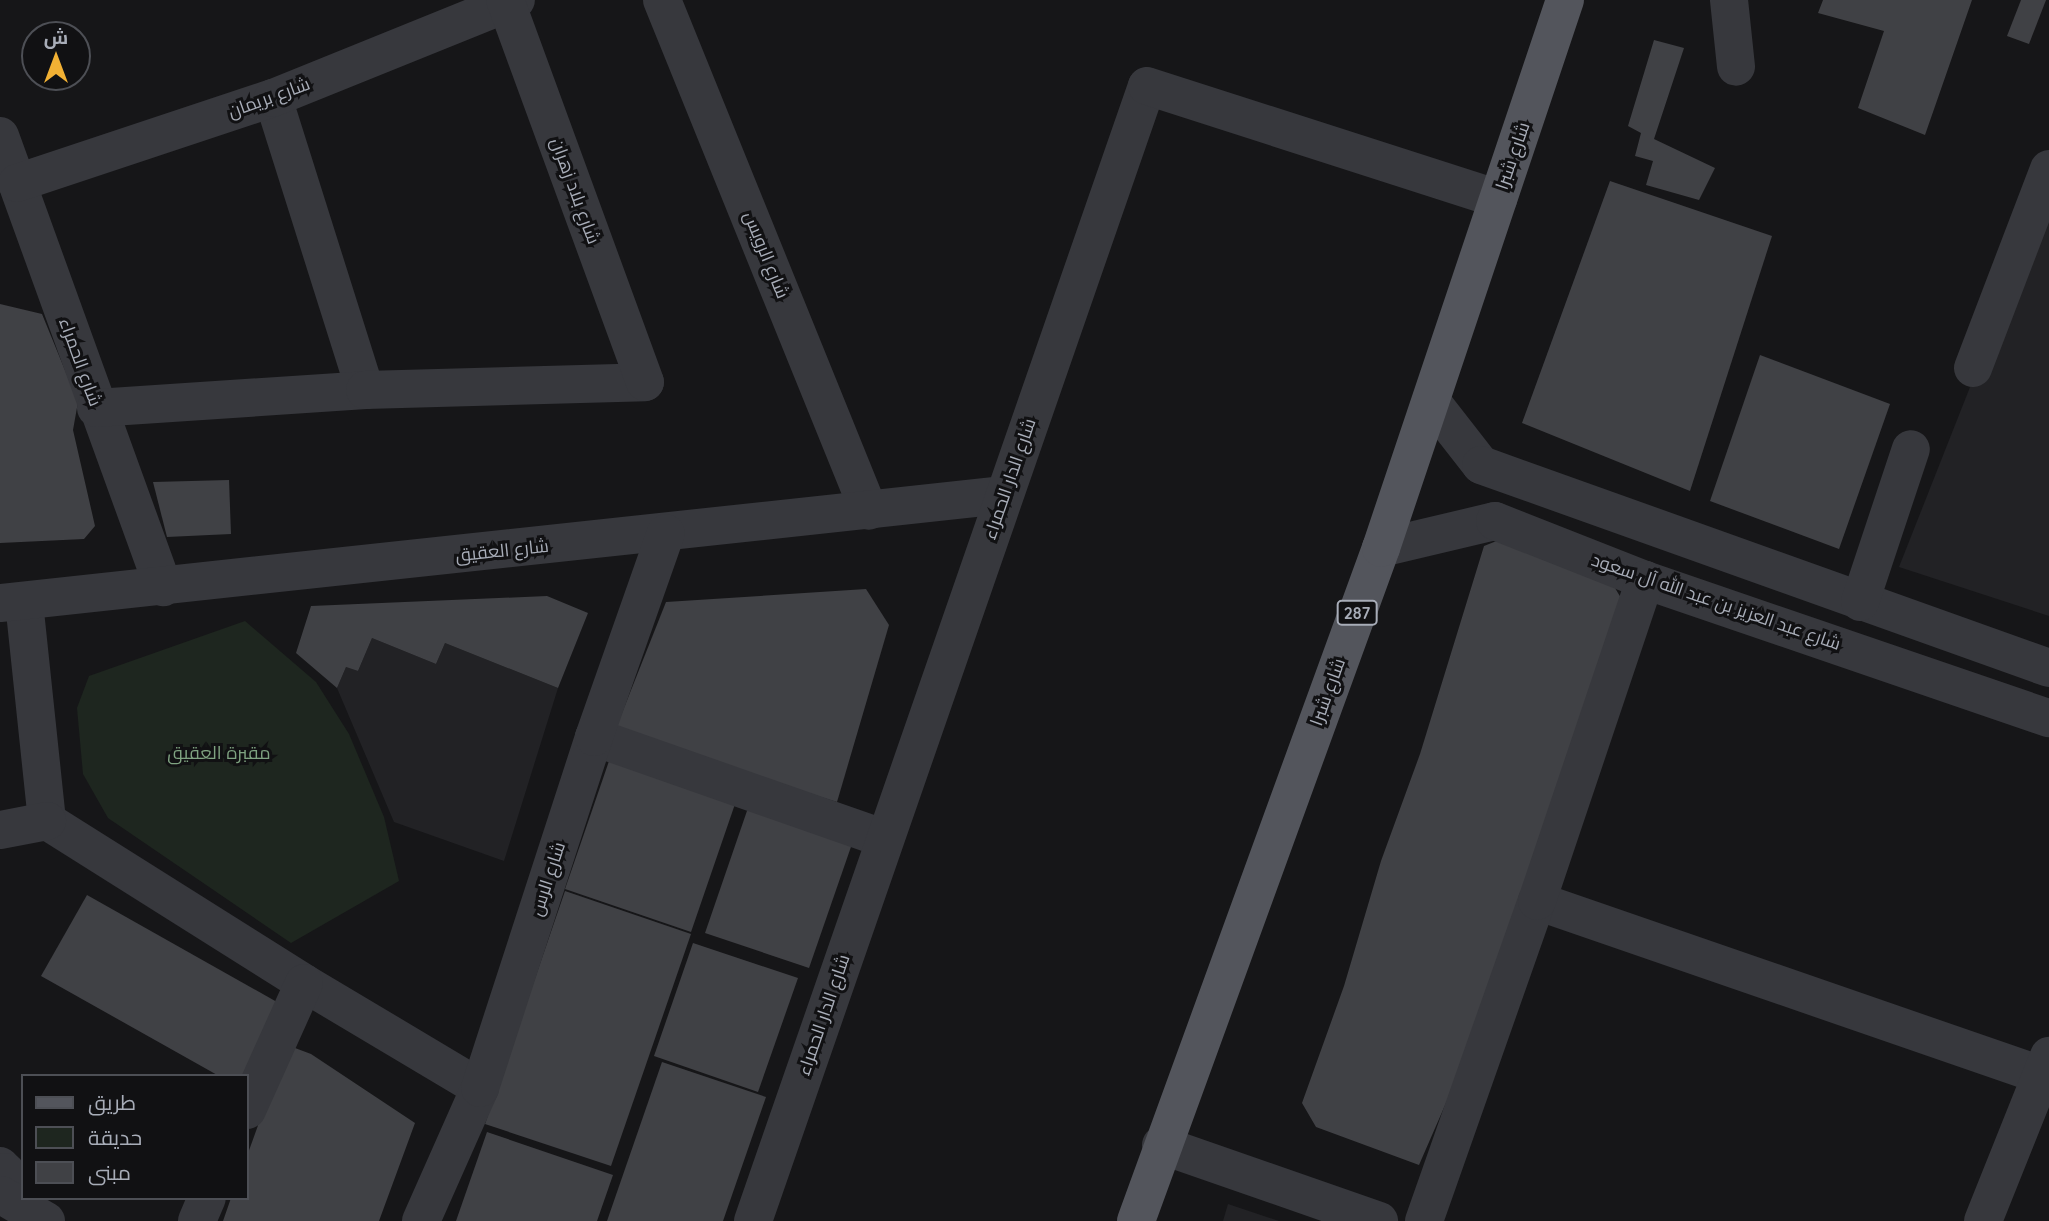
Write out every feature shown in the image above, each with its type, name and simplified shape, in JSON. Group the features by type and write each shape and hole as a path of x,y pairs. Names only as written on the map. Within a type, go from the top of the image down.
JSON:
{"main road":[{"name":"شارع شبرا","path":"1136,1221 1161,1145 1381,548 1565,0"}],"street":[{"name":"شارع الرويس","path":"662,0 869,510"},
{"path":"1729,0 1736,67"},
{"name":"شارع بريمان","path":"17,183 274,97 509,1"},
{"name":"شارع بلاد زهران","path":"365,390 645,382 509,1"},
{"name":"شارع الدار الحمراء","path":"752,1221 1147,86 1498,199"},
{"path":"96,408 365,390 274,97"},
{"name":"شارع الحمراء","path":"0,136 96,408 163,587"},
{"path":"1973,368 2049,169"},
{"path":"1431,401 1480,465 2049,668"},
{"path":"1860,602 1911,449"},
{"name":"شارع العقيق","path":"12,603 1004,495"},
{"name":"شارع عبد العزيز بن عبد الله آل سعود","path":"1381,548 1495,521 1644,580 2049,718"},
{"name":"شارع الرس","path":"421,1221 480,1088 594,737 666,533"},
{"path":"1424,1221 1644,580"},
{"path":"12,603 47,821"},
{"path":"594,737 885,839"},
{"path":"0,830 47,821 304,983 480,1088"},
{"path":"1536,901 2045,1065 1983,1221"},
{"path":"248,1108 304,983"},
{"path":"1161,1145 1379,1221"},
{"path":"0,1166 6,1172 1,1195 46,1221"},
{"path":"197,1221 206,1200"}],"shaded area":[{"path":"2049,187 2049,616 1899,567"},
{"path":"372,638 436,664 445,643 558,688 504,861 394,822 337,688 346,667 358,671"},
{"path":"1228,1204 1279,1221 1223,1221"}],"green space":[{"name":"مقبرة العقيق","path":"245,621 316,682 349,734 384,817 399,881 291,943 108,818 83,774 77,708 89,676"}],"building":[{"path":"1823,0 1972,0 1925,135 1858,108 1884,31 1818,13"},
{"path":"2021,0 2046,0 2029,44 2007,36"},
{"path":"1654,40 1684,48 1654,139 1715,168 1699,200 1646,185 1653,161 1635,156 1641,133 1628,126"},
{"path":"1610,181 1772,236 1690,491 1522,423"},
{"path":"0,304 42,314 78,402 73,430 95,526 84,539 0,543"},
{"path":"1760,355 1890,404 1839,549 1710,501"},
{"path":"229,480 231,534 167,537 153,482"},
{"path":"1504,538 1609,578 1624,603 1476,1034 1419,1165 1316,1127 1302,1103 1344,986 1381,861 1420,754 1484,546"},
{"path":"866,589 889,625 837,802 614,733 666,602"},
{"path":"547,596 588,613 558,688 445,643 436,664 372,638 358,671 346,667 337,688 296,653 311,606"},
{"path":"609,761 735,804 691,932 565,889"},
{"path":"749,805 853,841 809,968 705,933"},
{"path":"565,891 691,934 611,1166 485,1124"},
{"path":"87,895 284,1006 246,1074 215,1074 41,976"},
{"path":"693,943 798,978 758,1092 654,1056"},
{"path":"287,1045 311,1054 415,1123 379,1221 223,1221 230,1200 248,1200 248,1153"},
{"path":"662,1062 766,1097 723,1221 607,1221"},
{"path":"487,1132 613,1175 597,1221 456,1221"}]}
